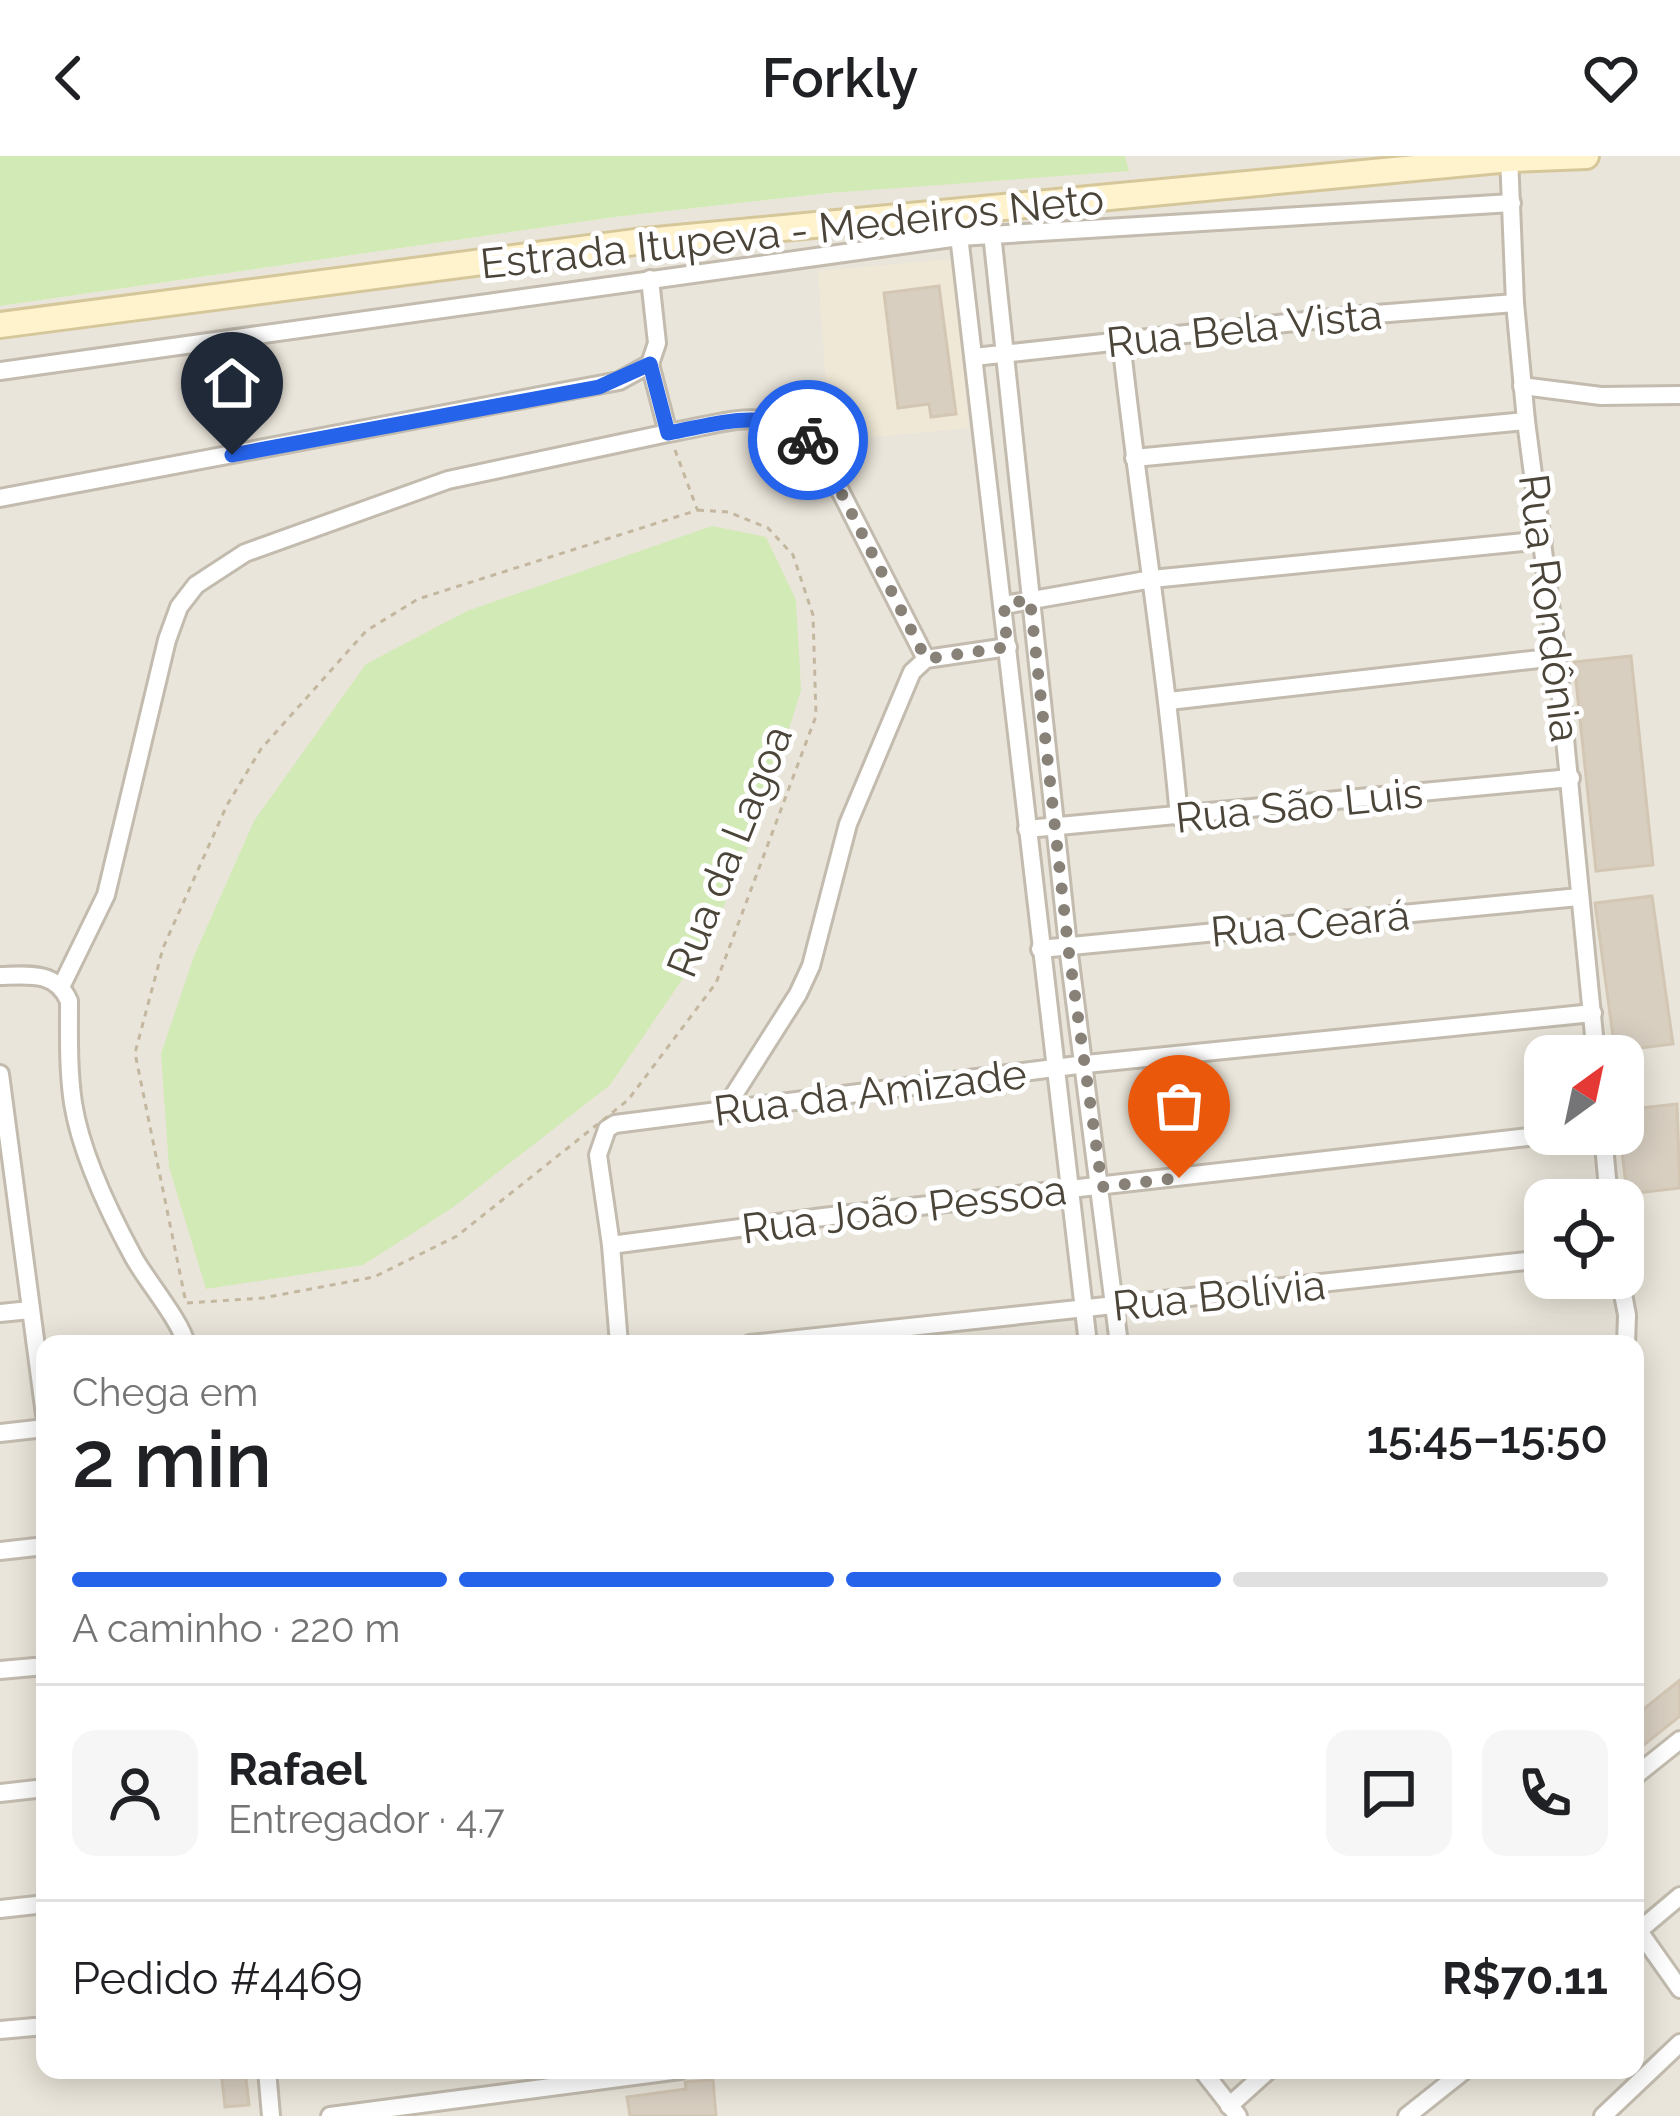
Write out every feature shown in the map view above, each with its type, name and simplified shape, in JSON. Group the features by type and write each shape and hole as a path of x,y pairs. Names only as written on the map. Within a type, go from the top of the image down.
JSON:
{"main road":[{"name":"Estrada Itupeva - Medeiros Neto","path":"0,325 635,242 958,226 1353,165 1586,156"}],"street":[{"name":"Rua Rondônia","path":"1509,157 1522,386 1557,657 1594,1035"},
{"path":"1119,1335 1068,946 990,222 1512,203"},
{"path":"0,371 650,278 958,226 1087,1335"},
{"path":"650,278 657,344 650,364 668,433"},
{"name":"Rua Bela Vista","path":"974,357 1515,303"},
{"path":"1121,340 1179,817"},
{"path":"0,498 599,387 650,364"},
{"path":"1522,386 1601,396 1680,395"},
{"path":"62,985 106,895 179,607 196,585 245,553 448,480 668,433 775,420 796,430 827,465 926,659"},
{"path":"1134,458 1526,421"},
{"path":"1004,605 1152,579 1543,540"},
{"path":"723,1112 811,966 848,824 912,672 926,659 1007,647"},
{"path":"1168,701 1557,657"},
{"name":"Rua São Luis","path":"1027,829 1570,778"},
{"name":"Rua Ceará","path":"1040,949 1580,897"},
{"path":"0,976 45,976 62,985 69,1000 73,1103 83,1141 132,1255 184,1335"},
{"name":"Rua da Amizade","path":"611,1245 598,1155 607,1129 615,1124 1053,1067 1592,1013"},
{"path":"0,1074 6,1191 36,1356"},
{"name":"Rua João Pessoa","path":"611,1245 823,1216 1524,1138"},
{"path":"611,1245 618,1335"},
{"name":"Rua Bolívia","path":"836,1335 1524,1261"},
{"path":"1625,1299 1627,1335"},
{"path":"0,1313 29,1310"},
{"path":"0,1433 36,1429"},
{"path":"0,1551 36,1547"},
{"path":"0,1670 36,1667"},
{"path":"1644,1769 1680,1739"},
{"path":"0,1792 36,1789"},
{"path":"1644,1927 1680,1896"},
{"path":"0,1910 36,1905"},
{"path":"1644,1942 1680,1989"},
{"path":"0,2030 36,2027"},
{"path":"1644,2078 1680,2044"},
{"path":"267,2079 271,2116"},
{"path":"330,2116 419,2110 621,2079"},
{"path":"1209,2079 1233,2111 1261,2079"},
{"path":"1407,2116 1454,2079"},
{"path":"1603,2116 1643,2079"}],"path":[{"path":"668,433 698,510"},
{"name":"Rua da Lagoa","path":"698,510 728,512 768,528 793,555 813,615 816,716 716,983 628,1100 458,1236 374,1276 263,1298 186,1303 135,1053 163,948 227,805 261,749 366,631 418,599 698,510"}],"shaded area":[{"path":"1125,156 1680,156 1680,2116 0,2116 0,306 615,217 830,193 1128,170"},
{"path":"952,259 969,428 830,441 818,271"}],"green space":[{"path":"0,156 1125,156 1129,171 830,193 615,217 0,306"},
{"path":"712,526 766,537 796,600 801,690 764,810 710,939 610,1085 452,1208 363,1265 206,1289 169,1167 161,1054 194,956 254,821 366,664 467,611"}],"building":[{"path":"939,286 956,414 931,417 929,404 898,408 884,293"},
{"path":"1631,656 1653,865 1596,871 1574,662"},
{"path":"1652,896 1673,1044 1644,1048 1644,1035 1613,1035 1595,903"},
{"path":"1677,1104 1680,1188 1644,1192 1644,1179 1625,1179 1622,1155 1644,1155 1644,1108"},
{"path":"1680,1680 1680,1716 1644,1745 1644,1709"},
{"path":"222,2079 246,2079 249,2105 225,2107"},
{"path":"713,2080 716,2116 630,2116 627,2097"}],"way so far":[{"path":"808,440 827,465 926,659 1007,647 1004,605 1030,599 1068,946 1102,1187 1179,1178"}],"route":[{"path":"232,455 599,387 650,364 668,433 757,419 775,420 808,440"}]}
